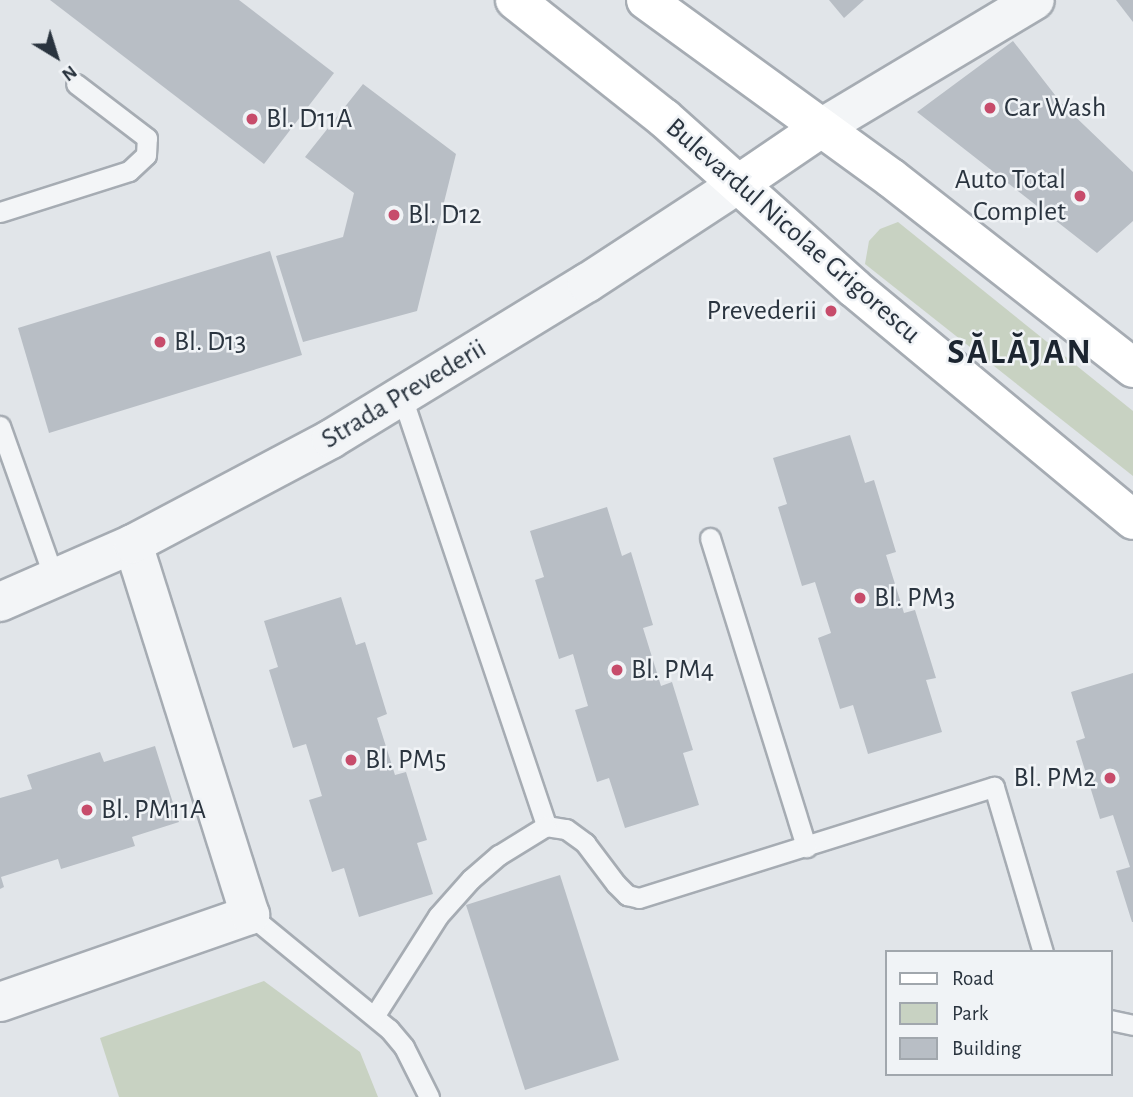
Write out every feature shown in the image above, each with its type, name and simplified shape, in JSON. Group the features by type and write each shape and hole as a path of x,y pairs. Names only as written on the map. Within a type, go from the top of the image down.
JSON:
{"main road":[{"name":"Bulevardul Nicolae Grigorescu","path":"515,0 664,118 740,183 845,280 1133,520"},
{"path":"646,0 923,203 1133,368"},
{"path":"740,183 821,128"}],"street":[{"path":"821,128 1035,0"},
{"name":"Strada Prevederii","path":"0,602 133,544 402,397 587,283 740,183"},
{"path":"0,1002 250,915 133,544"}],"lane":[{"path":"0,212 129,171 146,155 146,138 76,84"},
{"path":"402,397 546,826"},
{"path":"0,426 54,579"},
{"path":"710,538 806,848"},
{"path":"375,1016 438,916 471,880 499,855 546,826 566,829 586,843 616,884 627,895 639,898 806,848 994,787 1042,950"},
{"path":"250,915 375,1016 404,1047 429,1097"},
{"path":"1112,1020 1133,1025"}],"green space":[{"path":"898,222 1133,411 1133,476 865,264 869,241 880,229"},
{"path":"264,981 360,1052 378,1097 119,1097 100,1038"}],"building":[{"name":"Bl. D11A","path":"50,0 239,0 334,73 264,164"},
{"path":"829,0 864,0 844,18"},
{"path":"1116,0 1133,0 1133,22"},
{"path":"1013,41 1062,104 1133,172 1133,221 1097,253 917,112"},
{"name":"Bl. D12","path":"363,84 456,154 417,311 303,342 276,256 343,237 354,193 305,157"},
{"name":"Bl. D13","path":"270,251 302,355 49,433 18,328"},
{"name":"Bl. PM3","path":"850,435 865,483 874,480 896,552 886,555 904,613 915,610 936,678 926,680 942,732 868,754 853,705 840,709 818,638 831,633 815,582 802,586 778,507 787,504 773,458"},
{"name":"Bl. PM4","path":"607,507 622,556 631,552 653,625 643,628 661,686 672,682 693,750 683,753 699,805 625,828 609,778 597,782 575,710 588,706 573,654 559,659 535,580 544,577 530,531"},
{"name":"Bl. PM5","path":"341,597 356,645 365,642 387,714 377,718 395,775 406,772 427,840 417,843 433,894 359,917 344,868 332,872 309,800 322,796 306,744 293,748 269,670 278,667 264,621"},
{"name":"Bl. PM2","path":"1133,673 1132,922 1116,871 1130,867 1113,815 1100,819 1076,741 1085,738 1071,692"},
{"name":"Bl. PM11A","path":"155,746 179,822 132,837 135,846 61,869 58,859 1,877 4,887 0,889 0,798 32,789 27,775 100,752 104,762"},
{"path":"560,875 619,1060 525,1090 466,905"}],"place":[{"name":"Car Wash","path":"990,108"},
{"name":"Bl. D11A","path":"252,119"},
{"name":"Auto Total Complet","path":"1080,196"},
{"name":"Bl. D12","path":"394,215"},
{"name":"Prevederii","path":"831,311"},
{"name":"Bl. D13","path":"160,342"},
{"name":"Bl. PM3","path":"860,598"},
{"name":"Bl. PM4","path":"617,670"},
{"name":"Bl. PM5","path":"351,760"},
{"name":"Bl. PM2","path":"1110,778"},
{"name":"Bl. PM11A","path":"87,810"}],"district":[{"name":"SĂLĂJAN","path":"1020,353"}]}
